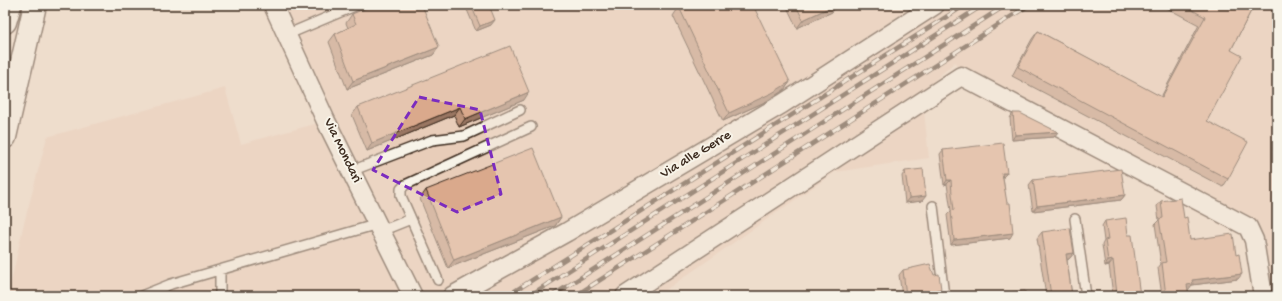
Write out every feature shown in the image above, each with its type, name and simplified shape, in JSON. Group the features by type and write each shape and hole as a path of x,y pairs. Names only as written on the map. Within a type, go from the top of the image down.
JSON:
{"highway":[{"path":"5,22 10,5"},
{"path":"5,137 35,5"}],"street":[{"name":"Via Mondari","path":"273,5 351,171 413,296"},
{"name":"Via alle Gerre","path":"452,296 567,232 782,104 935,5"},
{"path":"625,296 961,76 1248,227 1254,240 1263,296"}],"lane":[{"path":"286,35 357,5"},
{"path":"351,171 432,140 464,136 520,110"},
{"path":"438,280 400,192 405,185 531,127"},
{"path":"933,206 944,296"},
{"path":"143,296 171,284 411,219"},
{"path":"1075,219 1086,296"},
{"path":"220,270 220,296"}],"highlighted area":[{"path":"419,97 480,110 501,194 457,212 373,170"}],"shaded area":[{"path":"273,5 1277,5 1277,296 1263,296 1254,240 961,76 955,62 922,92 929,158 835,172 657,296 8,296 23,227 47,137 225,88 241,144 326,121"}],"building":[{"path":"374,5 422,5 439,47 353,81 335,34 356,24 352,14"},
{"path":"471,5 489,5 495,20 480,26"},
{"path":"684,5 753,5 790,82 772,93 729,113 679,7"},
{"path":"796,5 835,5 803,20"},
{"path":"1183,5 1254,5 1231,50 1242,56 1207,121 1248,142 1228,179 1018,67 1038,31 1162,97 1205,17"},
{"path":"510,46 529,92 465,119 460,107 372,143 358,107"},
{"path":"1013,113 1020,113 1058,132 1015,135"},
{"path":"1003,143 1007,173 1002,173 1007,203 1010,203 1013,233 954,240 951,211 954,210 951,180 947,180 943,150"},
{"path":"533,148 561,217 454,260 426,190"},
{"path":"923,169 926,196 909,198 905,171"},
{"path":"1121,169 1125,195 1037,206 1033,180"},
{"path":"1181,198 1184,218 1187,217 1190,240 1233,234 1236,255 1239,254 1242,274 1192,280 1193,284 1187,285 1189,296 1166,296 1162,263 1166,262 1159,219 1163,218 1161,201"},
{"path":"1126,218 1128,235 1132,235 1140,296 1111,296 1117,294 1113,260 1108,261 1105,240 1108,239 1105,221"},
{"path":"1070,228 1074,253 1066,254 1072,296 1051,296 1042,232"},
{"path":"930,264 934,275 939,274 941,289 936,290 937,294 906,296 903,270"},
{"path":"1025,291 1025,296 997,296 997,294"}],"railway":[{"path":"507,296 965,5"},
{"path":"529,296 983,5"},
{"path":"552,296 1006,5"},
{"path":"575,296 1029,5"}]}
